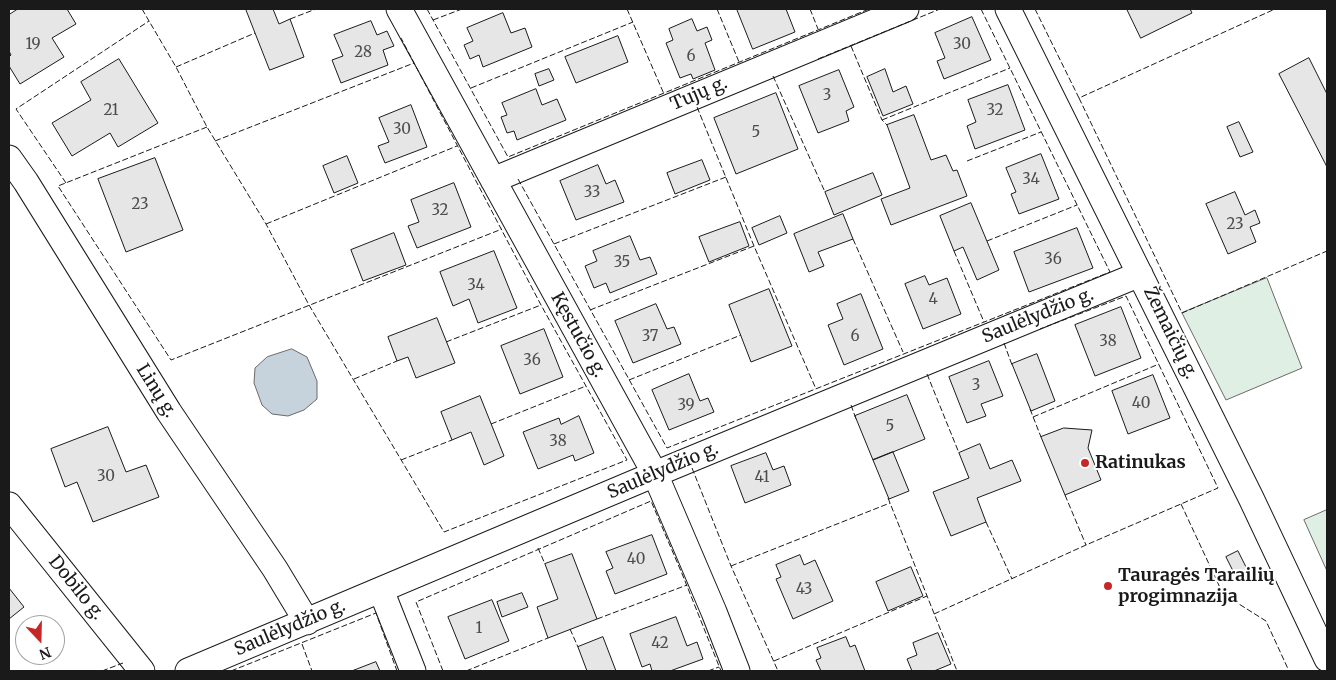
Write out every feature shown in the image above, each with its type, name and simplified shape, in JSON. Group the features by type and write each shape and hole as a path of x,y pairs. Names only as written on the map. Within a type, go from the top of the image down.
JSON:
{"street":[{"name":"Kęstučio g.","path":"399,9 654,474 714,612 737,671"},
{"name":"Tujų g.","path":"493,180 906,9"},
{"name":"Žemaičių g.","path":"1008,9 1243,482 1327,659"},
{"name":"Linų g.","path":"9,158 31,190 169,412 275,569 307,622"},
{"name":"Saulėlydžio g.","path":"188,671 654,474 1140,274"},
{"name":"Dobilo g.","path":"9,505 142,671"},
{"path":"381,590 413,671"}],"green space":[{"path":"1267,278 1302,368 1226,400 1182,313"},
{"path":"1327,510 1327,571 1304,520"}],"shaded area":[{"path":"292,349 307,357 317,381 317,399 304,410 288,416 272,414 262,405 254,383 255,368 267,357"}],"building":[{"path":"18,9 67,9 76,24 52,38 64,57 20,84 9,66 9,57 11,55 9,51 9,15"},
{"path":"246,9 273,9 279,24 290,19 304,57 270,70"},
{"path":"737,9 786,9 795,32 753,49"},
{"path":"1127,9 1190,9 1192,13 1141,38"},
{"path":"503,13 511,33 525,28 532,47 483,67 479,55 470,59 464,45 473,41 467,28"},
{"path":"972,17 991,60 944,79 937,61 945,58 935,33"},
{"path":"692,19 697,31 707,27 712,40 705,43 715,70 693,79 691,74 680,78 666,43 673,40 669,29"},
{"path":"371,21 377,35 387,31 394,46 383,50 388,65 341,83 332,60 343,56 334,35"},
{"path":"618,36 628,62 576,83 565,57"},
{"path":"1309,58 1327,94 1327,167 1279,74"},
{"path":"119,59 158,123 118,147 110,133 72,156 52,123 91,100 81,82"},
{"path":"549,69 554,80 539,86 535,74"},
{"path":"885,69 893,92 906,86 913,104 883,116 867,77"},
{"path":"839,70 854,107 846,111 849,121 818,133 799,86"},
{"path":"1008,85 1025,130 975,149 967,126 976,122 968,100"},
{"path":"536,89 542,105 557,99 566,120 517,140 514,131 507,133 501,117 507,115 502,103"},
{"path":"776,93 798,149 736,174 714,118"},
{"path":"411,105 427,147 385,163 378,146 389,142 379,118"},
{"path":"914,115 931,160 946,155 953,171 957,170 967,196 891,225 881,199 910,188 887,125"},
{"path":"1239,122 1253,152 1240,157 1227,127"},
{"path":"1041,154 1059,199 1019,214 1011,194 1016,192 1006,168"},
{"path":"347,156 358,183 334,193 323,166"},
{"path":"155,158 183,230 126,252 98,179"},
{"path":"702,160 710,180 675,194 667,173"},
{"path":"598,165 606,184 615,180 624,202 576,220 560,181"},
{"path":"873,173 882,195 834,215 825,192"},
{"path":"454,183 471,227 417,248 408,226 419,222 411,200"},
{"path":"1235,192 1245,215 1255,210 1260,223 1250,227 1256,242 1228,254 1206,204"},
{"path":"971,203 999,270 977,280 963,247 954,251 940,216"},
{"path":"843,214 853,239 818,252 824,266 809,272 794,234"},
{"path":"780,216 787,233 759,245 752,228"},
{"path":"740,222 749,246 709,262 699,237"},
{"path":"1077,228 1093,268 1029,292 1014,252"},
{"path":"394,233 406,265 363,281 351,250"},
{"path":"630,236 640,260 650,257 657,274 610,293 606,283 594,288 585,266 597,261 593,251"},
{"path":"494,251 517,308 478,323 469,299 453,306 440,272"},
{"path":"925,276 929,285 947,278 961,314 923,329 905,284"},
{"path":"769,289 792,346 751,362 729,305"},
{"path":"861,294 883,349 844,365 828,325 843,319 837,304"},
{"path":"656,304 667,329 674,327 681,344 633,363 615,321"},
{"path":"1121,307 1141,358 1095,376 1075,325"},
{"path":"437,318 455,363 416,378 408,357 397,361 388,337"},
{"path":"544,329 563,377 520,394 501,346"},
{"path":"1037,354 1055,401 1031,411 1012,364"},
{"path":"989,361 1003,396 981,404 986,416 967,423 949,377"},
{"path":"689,374 700,401 708,398 714,412 669,430 652,390"},
{"path":"1153,375 1170,418 1128,434 1112,391"},
{"path":"907,395 925,439 873,460 855,416"},
{"path":"480,396 504,456 484,465 471,432 452,440 441,412"},
{"path":"579,416 594,453 575,461 573,455 538,469 523,432 559,418 561,424"},
{"path":"108,427 126,472 146,465 159,497 93,522 77,482 65,487 51,449"},
{"path":"1064,428 1092,430 1088,448 1101,480 1065,495 1041,437"},
{"path":"980,444 990,469 1012,460 1021,481 977,498 986,522 951,536 933,492 969,478 959,453"},
{"path":"893,452 909,491 889,499 873,460"},
{"path":"766,453 773,470 784,466 791,485 745,503 731,466"},
{"path":"652,535 667,574 615,594 606,571 613,568 606,552"},
{"path":"1238,551 1250,575 1238,581 1226,557"},
{"path":"572,554 597,619 548,638 537,607 558,599 545,564"},
{"path":"800,555 804,565 815,560 833,601 793,619 776,579 781,577 776,565"},
{"path":"911,567 923,596 888,611 876,582"},
{"path":"9,588 24,607 9,619"},
{"path":"522,593 528,607 502,617 497,602"},
{"path":"492,600 509,641 465,659 448,617"},
{"path":"676,617 687,646 697,642 703,659 670,671 652,671 650,664 642,667 630,634"},
{"path":"938,633 951,664 934,671 912,671 907,659 917,655 913,643"},
{"path":"603,637 616,671 587,671 578,647"},
{"path":"846,637 850,647 855,645 865,671 821,671 816,660 821,658 817,648"},
{"path":"376,662 380,671 352,671"}],"fence":[{"path":"142,9 176,67 207,127 266,224 309,305 444,532 627,460 541,305 401,38"},
{"path":"290,19 316,9"},
{"path":"427,9 508,157 869,9"},
{"path":"433,20 462,9"},
{"path":"627,9 664,94"},
{"path":"717,9 739,62"},
{"path":"810,9 818,29"},
{"path":"818,59 940,9"},
{"path":"518,179 667,448 1110,272 981,9"},
{"path":"1035,9 1079,98 1275,9"},
{"path":"66,183 16,109 149,21"},
{"path":"471,88 633,22"},
{"path":"176,67 255,33"},
{"path":"851,46 882,120 887,125"},
{"path":"215,141 414,63"},
{"path":"882,120 1010,68"},
{"path":"773,76 825,192"},
{"path":"1079,98 1182,313 1327,251"},
{"path":"697,107 754,246 816,389"},
{"path":"207,127 58,186 171,360 502,229"},
{"path":"967,161 1041,132"},
{"path":"266,224 457,146"},
{"path":"554,244 726,177"},
{"path":"987,241 1077,205"},
{"path":"853,239 903,352"},
{"path":"590,310 754,246"},
{"path":"954,251 984,322"},
{"path":"934,614 1218,488 1126,296 1040,329"},
{"path":"446,342 541,305"},
{"path":"629,380 741,335"},
{"path":"1004,343 1012,365"},
{"path":"354,379 397,361"},
{"path":"1033,417 1159,364"},
{"path":"927,374 959,453"},
{"path":"491,424 586,386"},
{"path":"851,405 856,419"},
{"path":"1030,409 1041,437"},
{"path":"401,460 452,440"},
{"path":"692,468 731,566 778,671"},
{"path":"1065,495 1086,545"},
{"path":"888,498 957,671"},
{"path":"443,671 416,602 651,501 721,671"},
{"path":"731,566 890,503"},
{"path":"1181,504 1223,594 1266,621 1289,671"},
{"path":"986,522 1012,579"},
{"path":"538,548 545,564"},
{"path":"597,619 687,585"},
{"path":"774,661 927,596"},
{"path":"231,671 376,613 397,671"},
{"path":"570,629 578,647"},
{"path":"466,671 548,638"},
{"path":"302,644 312,671"},
{"path":"102,671 123,663"},
{"path":"708,671 719,667"}],"place":[{"name":"Ratinukas","path":"1085,463"},
{"name":"Tauragės Tarailių progimnazija","path":"1108,586"}]}
